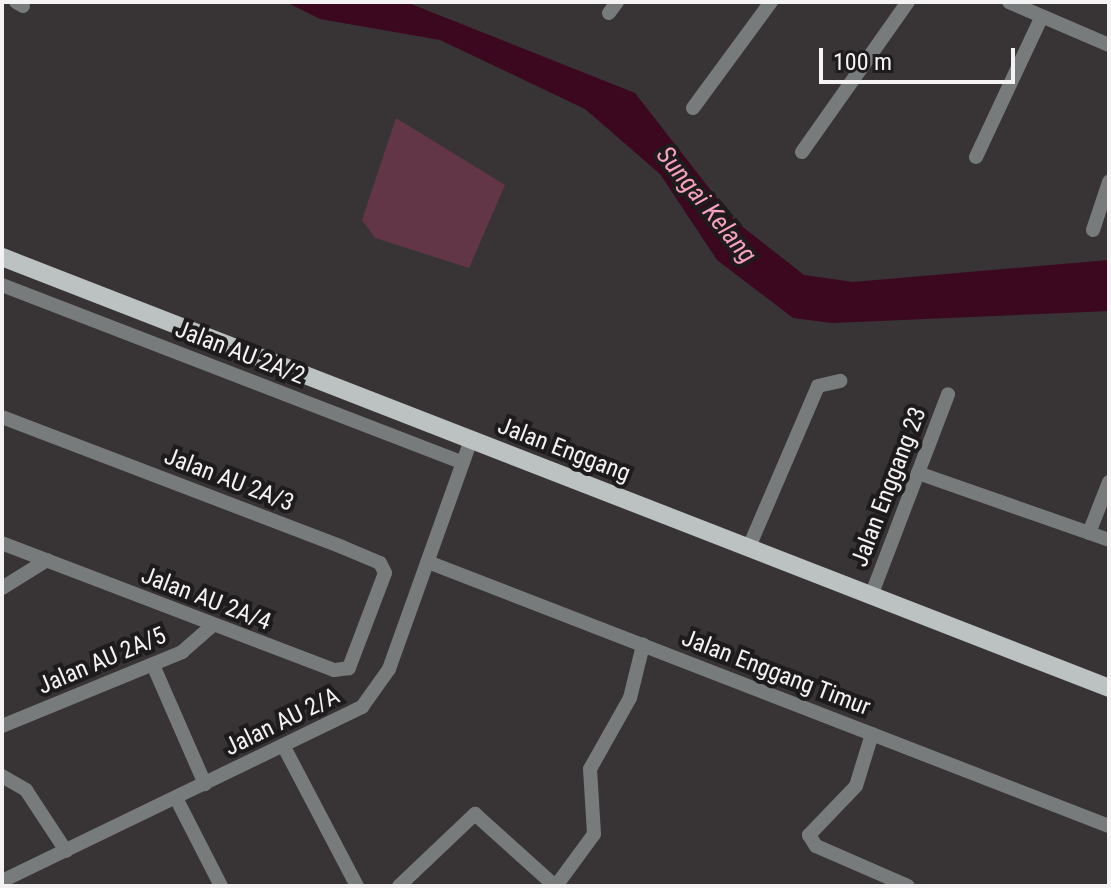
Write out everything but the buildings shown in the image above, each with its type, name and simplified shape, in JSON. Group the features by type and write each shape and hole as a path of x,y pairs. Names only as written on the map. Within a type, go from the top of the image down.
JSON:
{"main road":[{"name":"Jalan Enggang","path":"2,257 1109,688"}],"street":[{"path":"693,108 771,2"},
{"path":"802,152 908,2"},
{"path":"1009,2 1109,45"},
{"path":"976,157 1041,18"},
{"path":"1093,230 1109,182"},
{"name":"Jalan AU 2A/2","path":"2,285 463,463"},
{"path":"749,547 818,386 840,381"},
{"name":"Jalan Enggang 23","path":"871,596 948,394"},
{"name":"Jalan AU 2A/3","path":"2,417 380,563 385,573 371,623"},
{"name":"Jalan AU 2/A","path":"2,881 344,720 374,694 428,562 471,440"},
{"path":"918,473 1109,540"},
{"path":"1089,533 1109,482"},
{"name":"Jalan AU 2A/4","path":"2,543 334,670 349,668 371,623"},
{"path":"2,588 47,560"},
{"name":"Jalan Enggang Timur","path":"428,562 1109,826"},
{"name":"Jalan AU 2A/5","path":"2,726 153,665 213,625"},
{"path":"399,886 475,814 556,886 594,834 590,769 630,698 643,645"},
{"path":"153,665 205,784"},
{"path":"872,734 856,786 809,835 816,846 908,886"},
{"path":"284,747 357,886"},
{"path":"2,776 26,790 66,851"},
{"path":"176,798 221,886"}],"shaded area":[{"path":"396,118 505,185 469,268 375,238 362,220"}],"water":[{"name":"Sungai Kelang","path":"286,2 406,2 635,93 734,220 804,275 853,282 1109,260 1109,311 832,323 793,318 717,260 660,174 585,109 440,40 320,19"}]}
